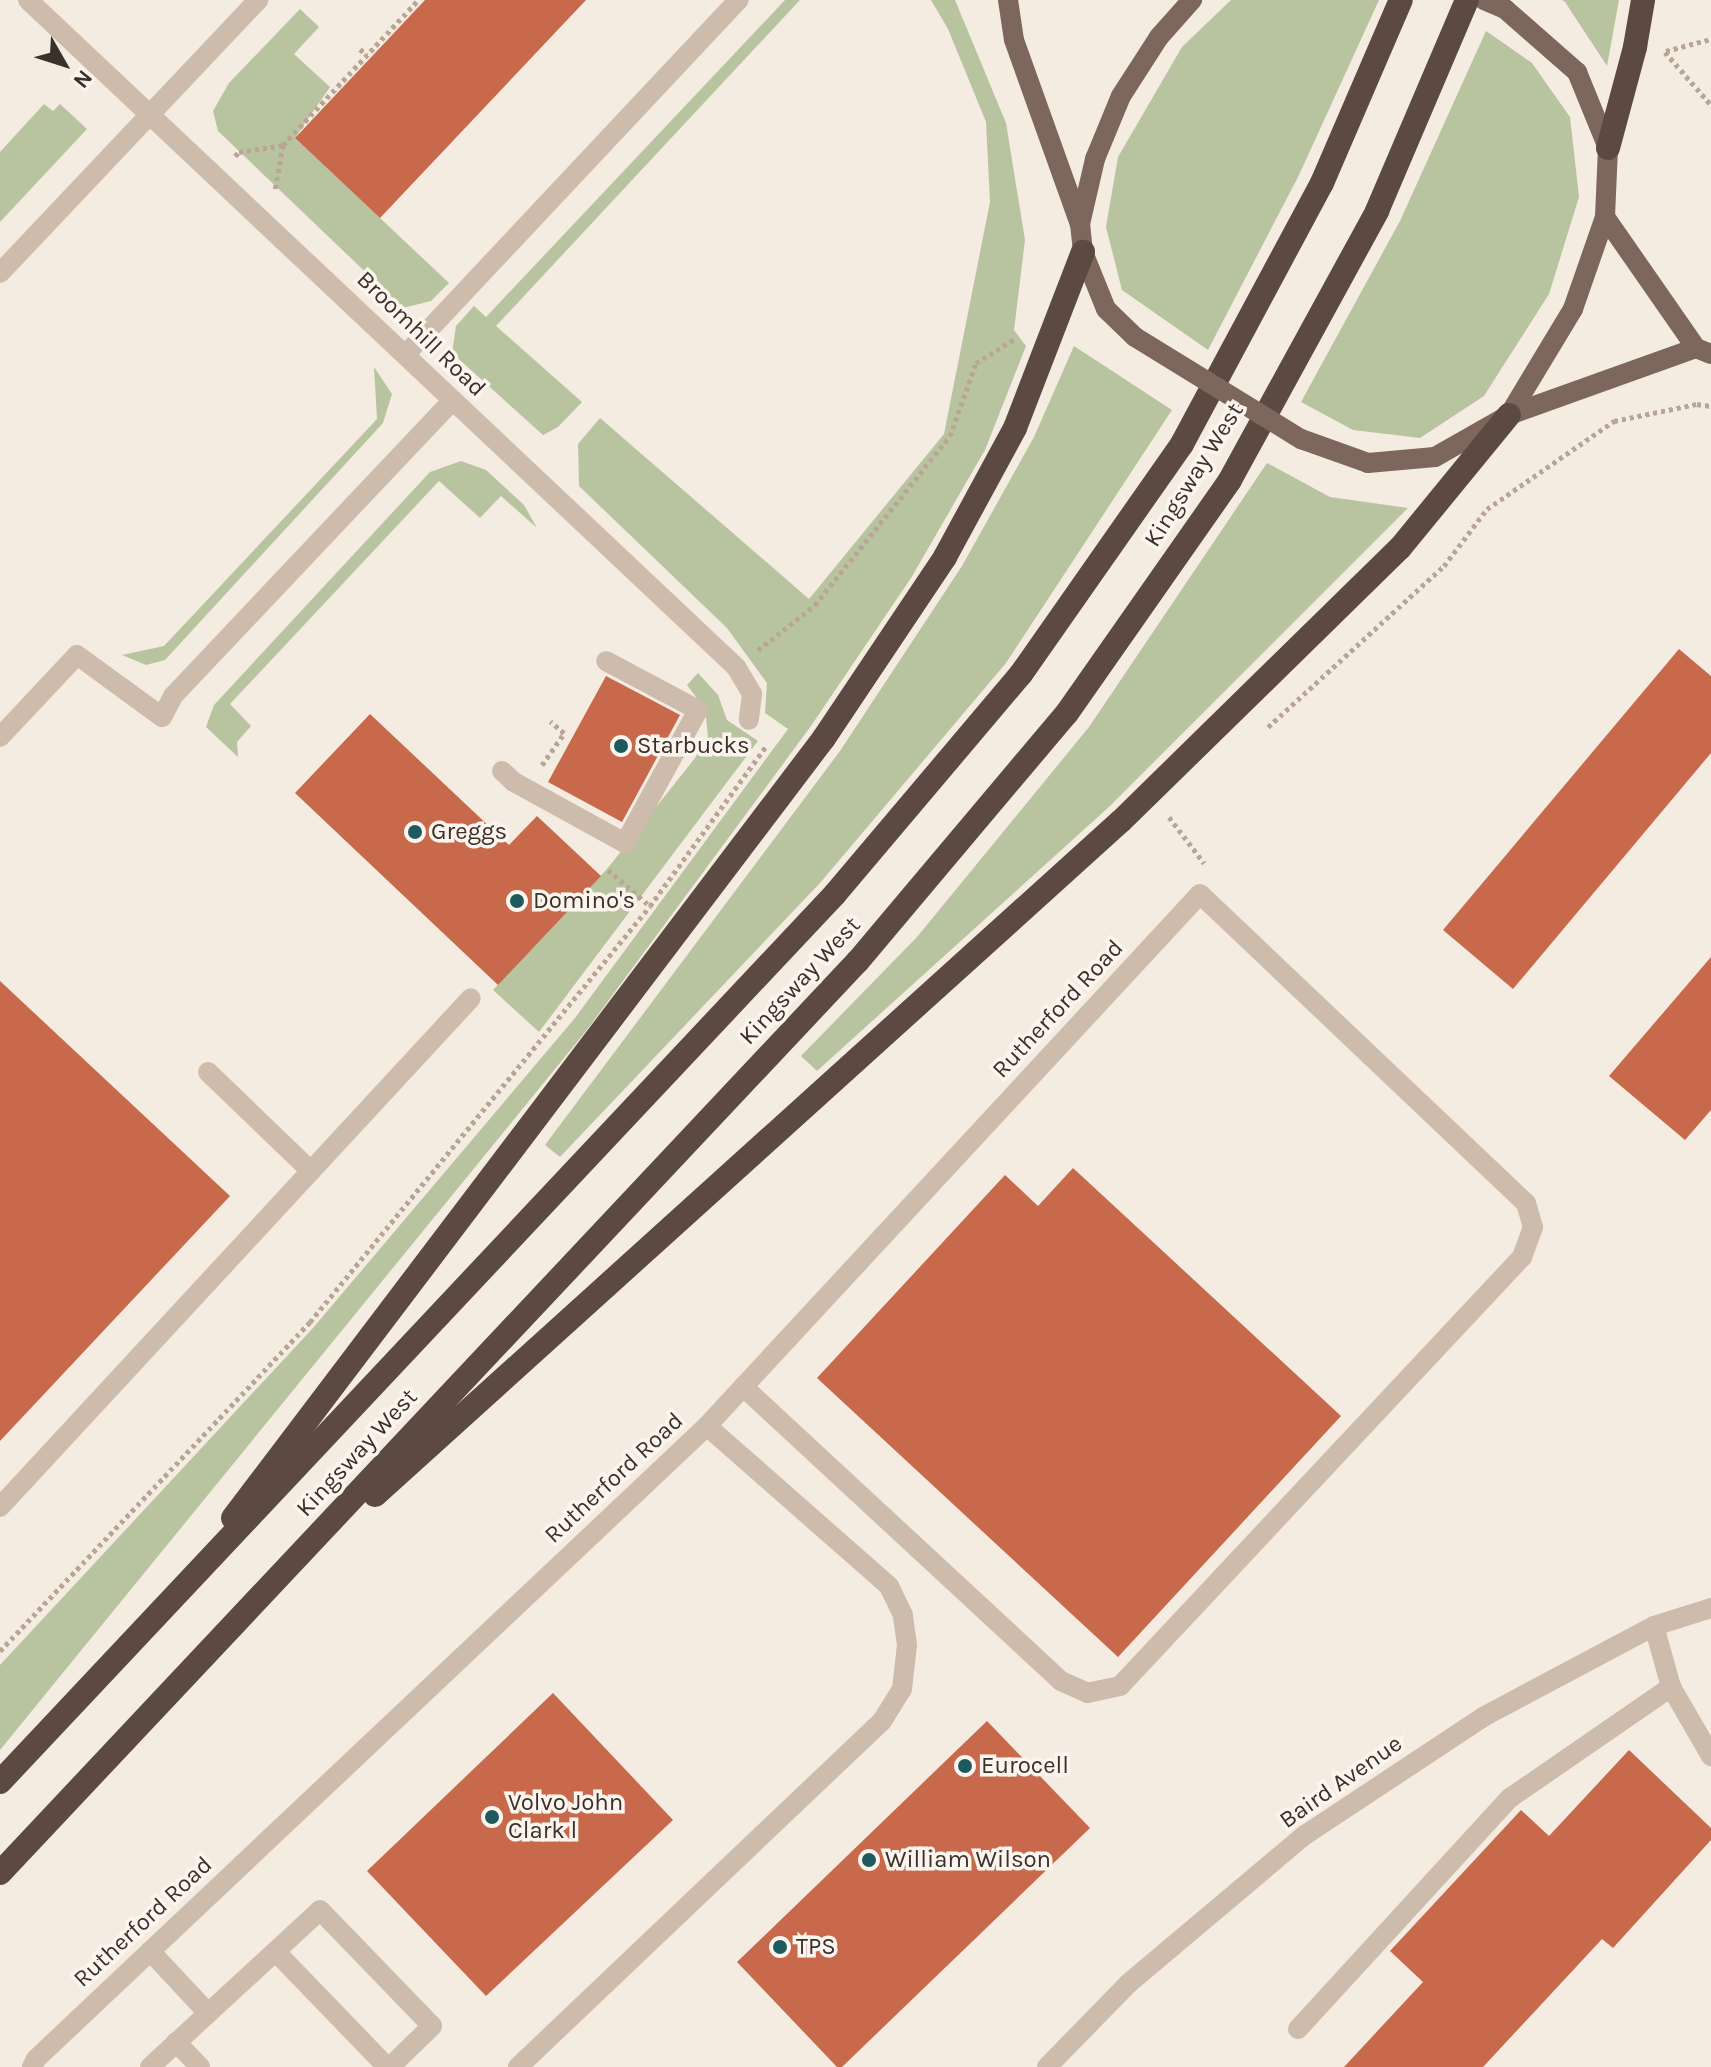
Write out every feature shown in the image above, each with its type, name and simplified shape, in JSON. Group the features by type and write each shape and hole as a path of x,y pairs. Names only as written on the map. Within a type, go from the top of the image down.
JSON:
{"highway":[{"name":"Kingsway West","path":"0,1782 154,1622 835,894 1021,674 1182,444 1322,183 1401,0"},
{"name":"Kingsway West","path":"0,1873 858,961 1067,713 1230,480 1377,211 1467,0"},
{"path":"1608,148 1635,47 1643,0"},
{"path":"154,1622 824,738 945,557 1015,428 1083,252"},
{"path":"246,1612 1121,821 1400,548 1509,415"}],"main road":[{"path":"1008,0 1014,40 1080,224 1083,252 1106,309 1135,337 1301,439 1368,463 1435,457 1509,415 1704,351 1605,217"},
{"path":"1080,224 1095,159 1121,96 1159,37 1192,0"},
{"path":"1484,0 1505,9 1577,72 1608,148 1605,217 1573,309 1509,415"}],"street":[{"name":"Broomhill Road","path":"28,0 736,667 752,694 749,720"},
{"path":"0,273 258,0"},
{"path":"406,354 739,0"},
{"path":"0,737 77,655 162,717 173,696 453,400"},
{"path":"502,771 514,782 625,843 698,710 606,661"},
{"path":"743,1387 1061,1681 1088,1693 1120,1686 1522,1257 1533,1227 1526,1203 1200,894"},
{"name":"Rutherford Road","path":"32,2067 150,1951 707,1426 1200,894"},
{"path":"0,1507 471,998"},
{"path":"208,1072 311,1171"},
{"path":"518,2067 882,1721 902,1689 905,1630 903,1615 889,1586 707,1426"},
{"name":"Baird Avenue","path":"1047,2067 1129,1983 1305,1835 1483,1717 1654,1626 1711,1608"},
{"path":"1654,1626 1671,1687 1711,1756"},
{"path":"1298,2029 1510,1798 1671,1687"},
{"path":"150,2067 320,1910 432,2026 388,2067 276,1952"},
{"path":"150,1951 208,2013"},
{"path":"176,2042 200,2067"}],"path":[{"path":"255,212 278,187 283,145 418,0"},
{"path":"1635,47 1664,52 1711,39"},
{"path":"360,49 367,55"},
{"path":"1664,52 1711,105"},
{"path":"217,175 239,152 283,145"},
{"path":"736,667 815,605 950,436 976,363 1000,345 1021,336 1047,344"},
{"path":"1261,734 1444,566 1487,509 1614,421 1697,404 1711,406"},
{"path":"0,1651 310,1322 650,906 772,739 749,720"},
{"path":"1181,807 1169,817 1210,870 1200,894"}],"green space":[{"path":"785,0 800,0 496,326 582,402 558,427 543,435 452,353 456,326 474,306 486,317"},
{"path":"931,0 955,0 1006,123 1025,240 1014,330 1026,346 985,450 911,578 811,726 586,1031 0,1750 0,1665 313,1328 575,1018 788,729 765,713 767,683 727,628 579,486 578,444 600,418 809,599 944,434 990,202 986,122 948,29"},
{"path":"1231,0 1379,0 1299,175 1208,350 1122,290 1106,227 1118,157 1182,47"},
{"path":"1562,0 1619,0 1607,66 1565,2"},
{"path":"300,9 319,27 294,54 330,87 295,138 449,283 431,301 403,308 218,131 213,111 229,83"},
{"path":"1486,31 1532,63 1570,117 1579,197 1549,294 1484,396 1420,438 1353,430 1301,402 1400,221"},
{"path":"44,104 53,111 60,104 87,129 0,222 0,152"},
{"path":"1074,346 1172,410 1006,663 820,883 560,1157 545,1145 840,751 962,566 1034,437"},
{"path":"374,367 392,394 383,423 165,660 146,665 122,655 164,646 377,419"},
{"path":"461,461 486,470 524,505 537,528 501,496 480,518 439,481 230,704 251,726 237,742 238,757 206,727 214,705 430,472"},
{"path":"1267,463 1330,497 1408,508 1110,806 817,1071 801,1056 917,937 1089,727"},
{"path":"698,673 718,695 727,720 758,741 539,1032 493,990 607,869 695,758 708,736 705,709 687,685"}],"building":[{"path":"425,0 586,0 380,218 295,138"},
{"path":"1679,649 1711,676 1711,753 1513,989 1443,930"},
{"name":"Starbucks","path":"606,676 680,715 622,822 548,782"},
{"name":"Greggs","path":"370,714 509,845 537,816 601,876 498,985 295,793"},
{"path":"1711,957 1711,1110 1685,1140 1609,1076"},
{"path":"0,981 230,1196 0,1441"},
{"path":"1073,1168 1341,1416 1118,1657 817,1378 1005,1175 1038,1206"},
{"path":"553,1693 673,1820 486,1996 367,1871"},
{"path":"987,1721 1090,1828 842,2067 837,2067 737,1962"},
{"path":"1629,1750 1711,1828 1711,1840 1613,1948 1602,1939 1483,2067 1344,2067 1423,1982 1390,1951 1521,1810 1549,1836"}],"place":[{"name":"Starbucks","path":"621,746"},
{"name":"Greggs","path":"415,832"},
{"name":"Domino's","path":"517,901"},
{"name":"Eurocell","path":"965,1766"},
{"name":"Volvo John Clark l","path":"492,1817"},
{"name":"William Wilson","path":"869,1860"},
{"name":"TPS","path":"780,1947"}]}
